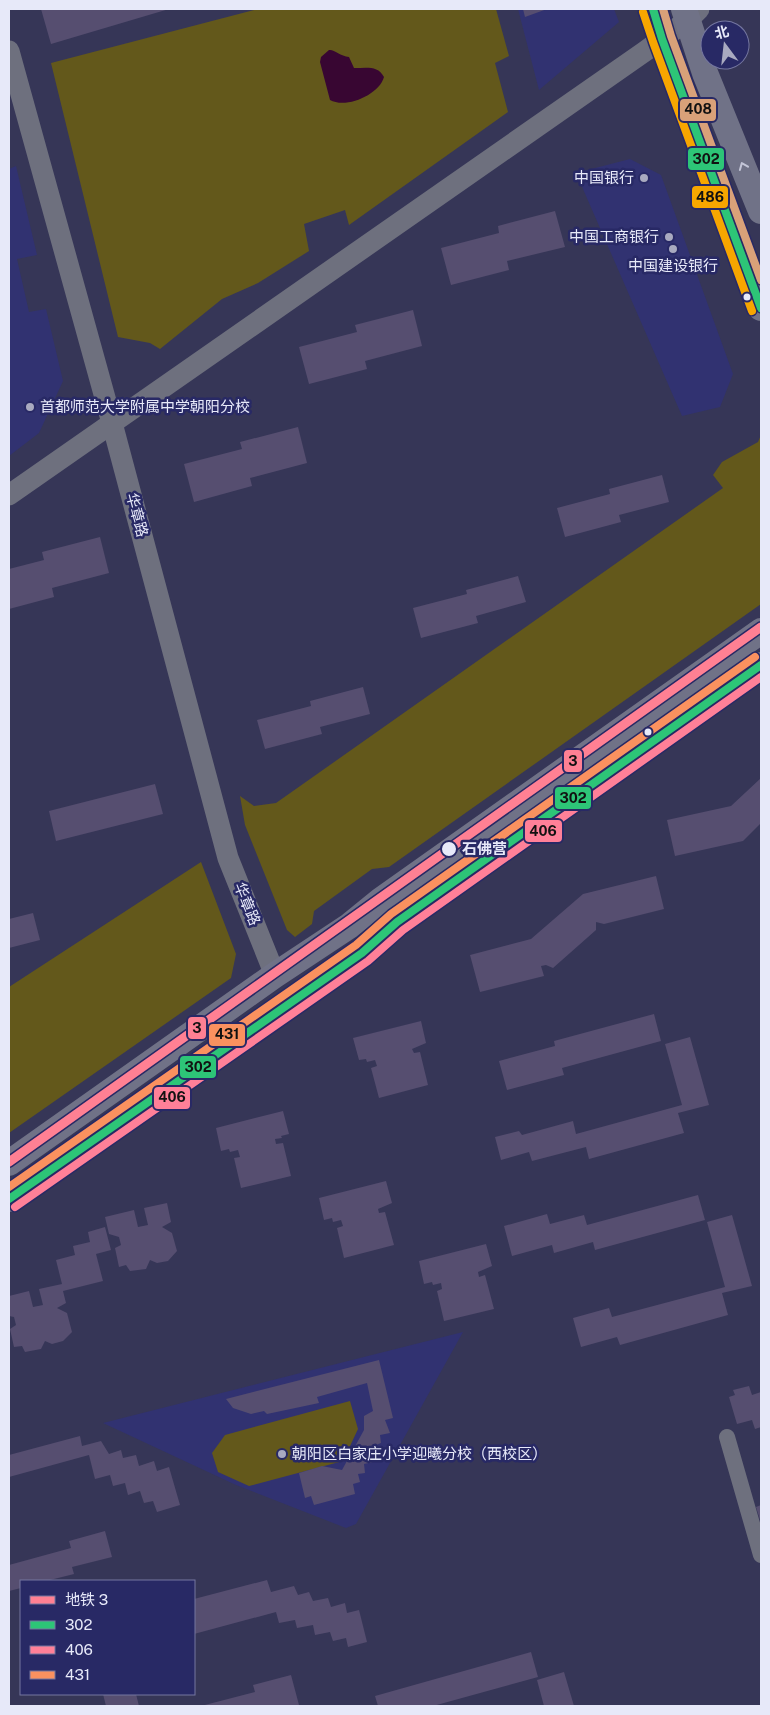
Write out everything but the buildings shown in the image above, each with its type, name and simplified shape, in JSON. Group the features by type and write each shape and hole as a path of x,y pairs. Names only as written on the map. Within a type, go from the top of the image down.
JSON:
{"main road":[{"path":"653,9 662,39 761,308"},
{"path":"690,13 705,72 761,211"},
{"path":"9,1163 275,975 349,926 389,894 761,631"},
{"path":"9,1199 362,952 398,922 761,665"}],"street":[{"path":"9,495 662,39 690,13 713,9"},
{"name":"华章路","path":"9,51 112,423 228,858 275,975"},
{"path":"727,1437 761,1555"}],"shaded area":[{"path":"258,9 496,9 509,56 495,63 508,112 349,225 345,210 304,224 309,251 258,283 222,299 160,349 150,343 118,337 51,63"},
{"path":"518,9 614,9 619,22 539,90"},
{"path":"329,50 349,57 354,68 375,69 384,77 381,84 369,95 361,99 344,103 330,100 320,62 321,57"},
{"path":"630,159 661,175 733,374 720,407 682,416 576,173"},
{"name":"首都师范大学附属中学朝阳分校","path":"16,166 37,255 17,259 29,312 46,309 63,381 39,433 9,456 9,169"},
{"path":"761,435 761,604 389,867 372,869 314,911 312,924 295,937 287,930 245,825 240,796 254,806 276,803 723,488 713,475 722,462 758,442"},
{"path":"201,862 236,954 231,978 9,1133 9,987"},
{"name":"朝阳区白家庄小学迎曦分校（西校区）","path":"463,1332 356,1524 346,1528 236,1485 103,1423"},
{"path":"350,1401 358,1429 343,1461 249,1486 218,1472 212,1453 225,1435"}],"metro line":[{"name":"3","path":"9,1162 761,627"}],"transit line":[{"name":"302","path":"653,9 662,39 761,308"},
{"name":"408","path":"663,9 671,36 761,280"},
{"name":"486","path":"643,12 752,311"},
{"name":"431","path":"9,1187 356,945 391,914 755,657"},
{"name":"302","path":"9,1199 362,953 397,922 761,665"},
{"name":"406","path":"15,1207 368,961 403,930 761,677"}],"place":[{"name":"中国银行","path":"644,178"},
{"name":"中国工商银行","path":"669,237"},
{"name":"中国建设银行","path":"673,249"},
{"name":"首都师范大学附属中学朝阳分校","path":"30,407"},
{"name":"石佛营","path":"449,849"},
{"name":"朝阳区白家庄小学迎曦分校（西校区）","path":"282,1454"}]}
